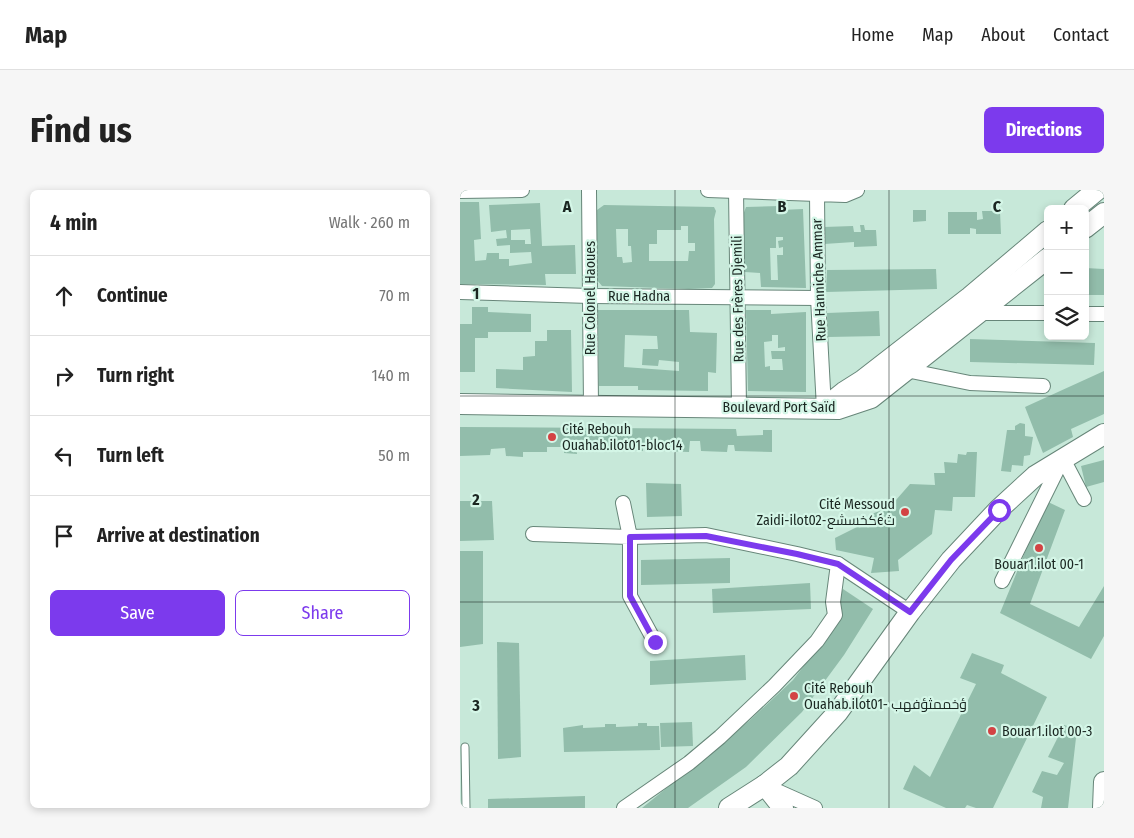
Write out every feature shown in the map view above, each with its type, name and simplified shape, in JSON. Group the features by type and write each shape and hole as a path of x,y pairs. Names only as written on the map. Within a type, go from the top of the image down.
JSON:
{"main road":[{"path":"1079,205 1097,190"},
{"path":"1092,227 1104,213"},
{"path":"824,408 946,316 1044,234"},
{"name":"Boulevard Port Saïd","path":"460,404 838,409 871,398 1044,261"},
{"path":"729,808 765,785 789,766 838,712 910,612 951,560 999,510 1035,476 1104,434"},
{"path":"1103,808 1104,782"},
{"path":"765,785 783,808"}],"street":[{"path":"460,191 522,190"},
{"name":"Rue Colonel Haoues","path":"589,190 591,406"},
{"path":"708,190 845,195 857,190"},
{"name":"Rue des Frères Djemili","path":"736,190 740,407"},
{"name":"Rue Hanniche Ammar","path":"817,194 818,298 824,408"},
{"name":"Rue Hadna","path":"460,292 590,296 818,298"},
{"path":"946,316 979,313 1044,314"},
{"path":"1089,314 1104,314"},
{"path":"906,370 970,383 1043,386"},
{"path":"1063,459 1084,499"},
{"path":"1002,581 1063,459"},
{"path":"623,502 630,537 630,596 655,642"},
{"path":"533,534 630,537 706,536 797,554 838,564 910,612"},
{"path":"624,808 689,763 720,737 774,686 817,640 835,615 833,602 838,564"},
{"path":"765,785 815,808"}],"lane":[{"path":"466,747 466,808"}],"building":[{"path":"460,202 479,202 481,239 474,240 475,261 486,260 487,253 499,253 499,259 509,259 509,266 532,263 531,252 510,253 510,245 497,246 496,239 507,238 506,230 491,232 489,205 540,203 542,246 575,245 576,274 545,274 546,285 460,284","holes":["530,229 531,244 525,244 525,240 511,240 511,230"]},
{"path":"604,205 714,207 716,211 714,219 715,284 712,288 689,289 602,286 597,280 596,270 597,210","holes":["681,226 688,226 688,243 695,243 695,251 689,251 688,261 649,261 649,244 657,244 657,230 681,230","616,229 628,229 628,246 631,246 632,262 623,263 622,257 617,257"]},
{"path":"780,206 781,210 803,209 806,288 761,287 760,273 745,272 743,215 746,207","holes":["776,237 783,237 783,240 778,241 779,248 783,247 783,255 777,255 778,280 771,280 770,248 776,248"]},
{"path":"913,210 926,210 926,221 913,222"},
{"path":"982,211 1000,211 1001,234 976,234 976,229 970,228 970,234 948,234 948,212 977,212 977,220 983,219"},
{"path":"860,225 864,225 865,230 876,230 877,246 854,247 854,242 824,244 824,227 853,226 854,232 861,232"},
{"path":"1089,268 1104,269 1104,295 1089,295"},
{"path":"936,269 937,289 826,292 827,270"},
{"path":"472,307 488,307 488,312 531,314 531,332 488,332 488,338 475,338 475,372 460,372 460,324 472,324"},
{"path":"598,310 689,310 690,332 717,333 716,373 708,372 708,391 638,390 638,386 599,386","holes":["625,335 657,336 658,349 643,349 642,365 658,366 659,360 679,362 679,371 624,367"]},
{"path":"746,310 771,310 771,314 806,312 806,392 748,391","holes":["772,335 778,335 778,348 785,347 785,351 771,351 772,359 782,359 783,370 770,370 770,366 765,367 764,342 772,341"]},
{"path":"879,311 880,336 828,337 827,313"},
{"path":"547,330 571,330 572,392 496,388 496,369 523,370 523,357 535,356 535,341 547,341"},
{"path":"970,339 1095,343 1094,365 970,362"},
{"path":"1104,371 1104,414 1071,429 1073,437 1043,453 1025,407"},
{"path":"1020,423 1025,424 1025,436 1033,437 1030,455 1024,456 1023,466 1012,465 1011,472 1001,471 1007,430 1015,430 1015,426"},
{"name":"Cité Rebouh Ouahab.ilot01-bloc14","path":"460,427 736,429 737,436 763,435 763,430 772,430 772,452 735,451 734,445 728,445 727,452 701,451 700,441 690,441 689,452 663,451 663,444 643,445 643,451 589,450 590,447 577,448 577,454 564,453 564,447 547,447 547,452 523,452 523,457 506,456 505,448 491,449 490,455 460,456"},
{"name":"Cité Messoud Zaidi-ilot02-كخسشعéث","path":"967,452 977,452 975,497 953,497 952,511 935,510 932,534 898,560 899,571 871,573 874,558 836,550 835,538 867,522 874,513 889,508 910,484 935,485 934,473 945,473 944,462 957,463 958,454 966,455"},
{"path":"1104,460 1104,482 1086,487 1081,466"},
{"path":"646,483 681,484 682,516 647,517"},
{"path":"460,501 492,501 494,540 460,541"},
{"name":"Bouar1.ilot 00-1","path":"1046,501 1065,510 1030,604 1079,627 1104,586 1104,636 1091,659 1000,613"},
{"path":"460,551 483,551 483,644 460,647"},
{"path":"730,558 730,583 641,585 641,560"},
{"path":"810,583 811,609 713,613 712,589"},
{"name":"Cité Rebouh Ouahab.ilot01- ؤخممثؤفهب","path":"843,589 873,609 844,655 802,712 746,767 688,808 642,808 749,721 793,680 839,620 836,602"},
{"path":"497,642 519,643 521,757 498,759"},
{"name":"Bouar1.ilot 00-3","path":"972,653 1004,665 1001,673 1047,697 993,808 976,808 967,805 965,808 946,808 903,789 914,765 930,777 976,684 960,678"},
{"path":"745,655 746,680 650,685 650,661"},
{"path":"692,722 693,746 661,747 660,723"},
{"path":"638,723 647,723 647,726 659,726 660,750 564,752 563,728 583,725 583,728 605,727 605,724 616,724 616,727 638,726"},
{"path":"1064,725 1077,729 1068,808 1041,808 1043,797 1032,792 1042,771 1057,775 1064,763 1048,757"},
{"path":"585,796 585,808 488,808 488,799"}],"place":[{"name":"Cité Rebouh Ouahab.ilot01-bloc14","path":"552,437"},
{"name":"Cité Messoud Zaidi-ilot02-كخسشعéث","path":"905,512"},
{"name":"Bouar1.ilot 00-1","path":"1039,548"},
{"name":"Cité Rebouh Ouahab.ilot01- ؤخممثؤفهب","path":"794,696"},
{"name":"Bouar1.ilot 00-3","path":"992,731"}],"route":[{"path":"655,642 630,596 630,537 706,536 838,564 910,612 951,560 999,510"}]}
